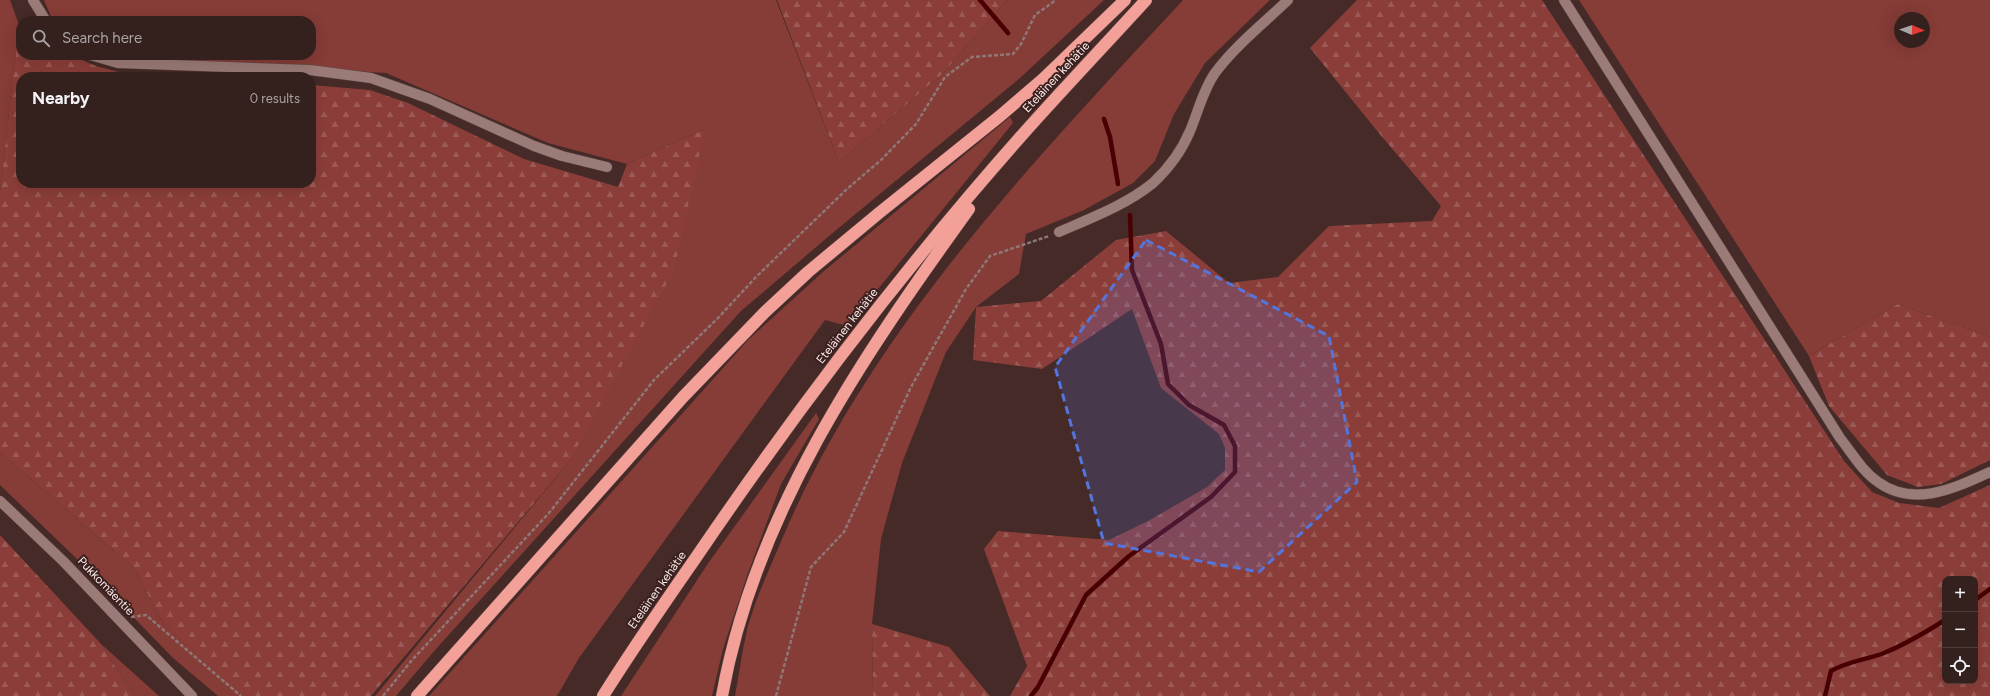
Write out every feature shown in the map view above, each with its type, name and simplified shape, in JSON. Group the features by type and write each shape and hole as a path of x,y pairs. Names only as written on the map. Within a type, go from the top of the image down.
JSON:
{"highway":[{"path":"417,696 683,397 759,318 814,267 966,144 1037,84 1125,0"},
{"name":"Eteläinen kehätie","path":"603,696 628,656 721,520 826,375 945,226 1022,134 1146,0"},
{"path":"722,696 741,617 762,554 798,475 836,406 878,338 1022,134"}],"street":[{"path":"33,0 43,16"},
{"path":"1059,232 1120,204 1153,182 1179,151 1189,132 1206,89 1215,73 1228,58 1288,0"},
{"path":"1564,0 1840,438 1862,467 1878,482 1898,493 1908,495 1930,495 1942,492 1990,472"},
{"path":"108,60 118,63 310,70 372,78 430,99 534,146 562,156 606,167"},
{"name":"Pukkomäentie","path":"0,501 63,561 191,695"}],"path":[{"path":"383,696 412,660 549,514 654,380 718,318 757,276 847,189 882,160 916,124 945,77 972,57 1013,54 1021,44 1035,15 1056,0"},
{"path":"776,696 811,567 844,532 911,387 966,289 990,256 1059,232"},
{"path":"118,618 146,615 241,696"}],"highlighted area":[{"path":"1146,240 1329,336 1357,482 1259,572 1104,543 1055,367"}],"shaded area":[{"path":"0,0 10,0 16,17 16,51 0,191"},
{"path":"44,0 776,0 839,162 942,74 1007,0 1104,0 1020,78 741,311 436,649 396,696 375,696 569,462 705,129 627,164 548,143 386,73 162,60 316,60 316,16 51,16"},
{"path":"1183,0 1270,0 1205,63 1174,114 1155,161 1133,183 1084,210 1026,234 1019,274 976,307 946,352 902,463 881,539 872,624 873,696 735,696 747,630 763,584 782,539 819,463 861,390 908,320 959,253 1069,124"},
{"path":"1579,0 1990,0 1990,337 1898,304 1809,356"},
{"path":"1010,117 1013,123 848,326 825,320 579,658 557,696 429,696 749,339 824,271"},
{"path":"816,413 819,419 781,484 747,576 723,649 712,696 621,696 709,562"},
{"path":"0,452 135,569 160,618 246,696 218,696 173,658 75,557 0,485"},
{"path":"101,644 159,696 134,696"}],"green space":[{"path":"777,0 1007,0 942,74 839,162"},
{"path":"1357,0 1542,0 1844,461 1872,492 1899,503 1939,508 1990,485 1990,696 1010,696 1027,666 984,549 998,531 1109,540 1150,520 1207,487 1225,470 1225,448 1219,434 1161,388 1132,309 1042,369 973,360 976,307 1041,301 1116,240 1166,231 1229,283 1278,277 1329,226 1432,221 1441,206 1378,132 1310,48"},
{"path":"16,51 16,60 82,60 96,66 118,72 16,72 16,188 316,188 316,85 370,90 408,103 524,159 618,187 627,164 705,129 674,270 569,462 371,696 239,696 160,618 135,569 0,452 0,191"},
{"path":"1898,304 1990,337 1990,460 1941,484 1918,487 1887,475 1829,406 1809,356"},
{"path":"0,535 101,644 134,696 0,696"},
{"path":"872,624 949,647 990,696 873,696"}],"waterway":[{"path":"980,0 1008,33"},
{"path":"1104,119 1110,137 1118,184"},
{"path":"1031,696 1038,687 1086,595 1129,556 1211,497 1235,472 1235,446 1224,425 1189,405 1168,384 1161,344 1132,270 1130,215"},
{"path":"1978,598 1990,589"},
{"path":"1825,696 1831,671 1844,665 1892,649 1916,638 1942,622"}]}
